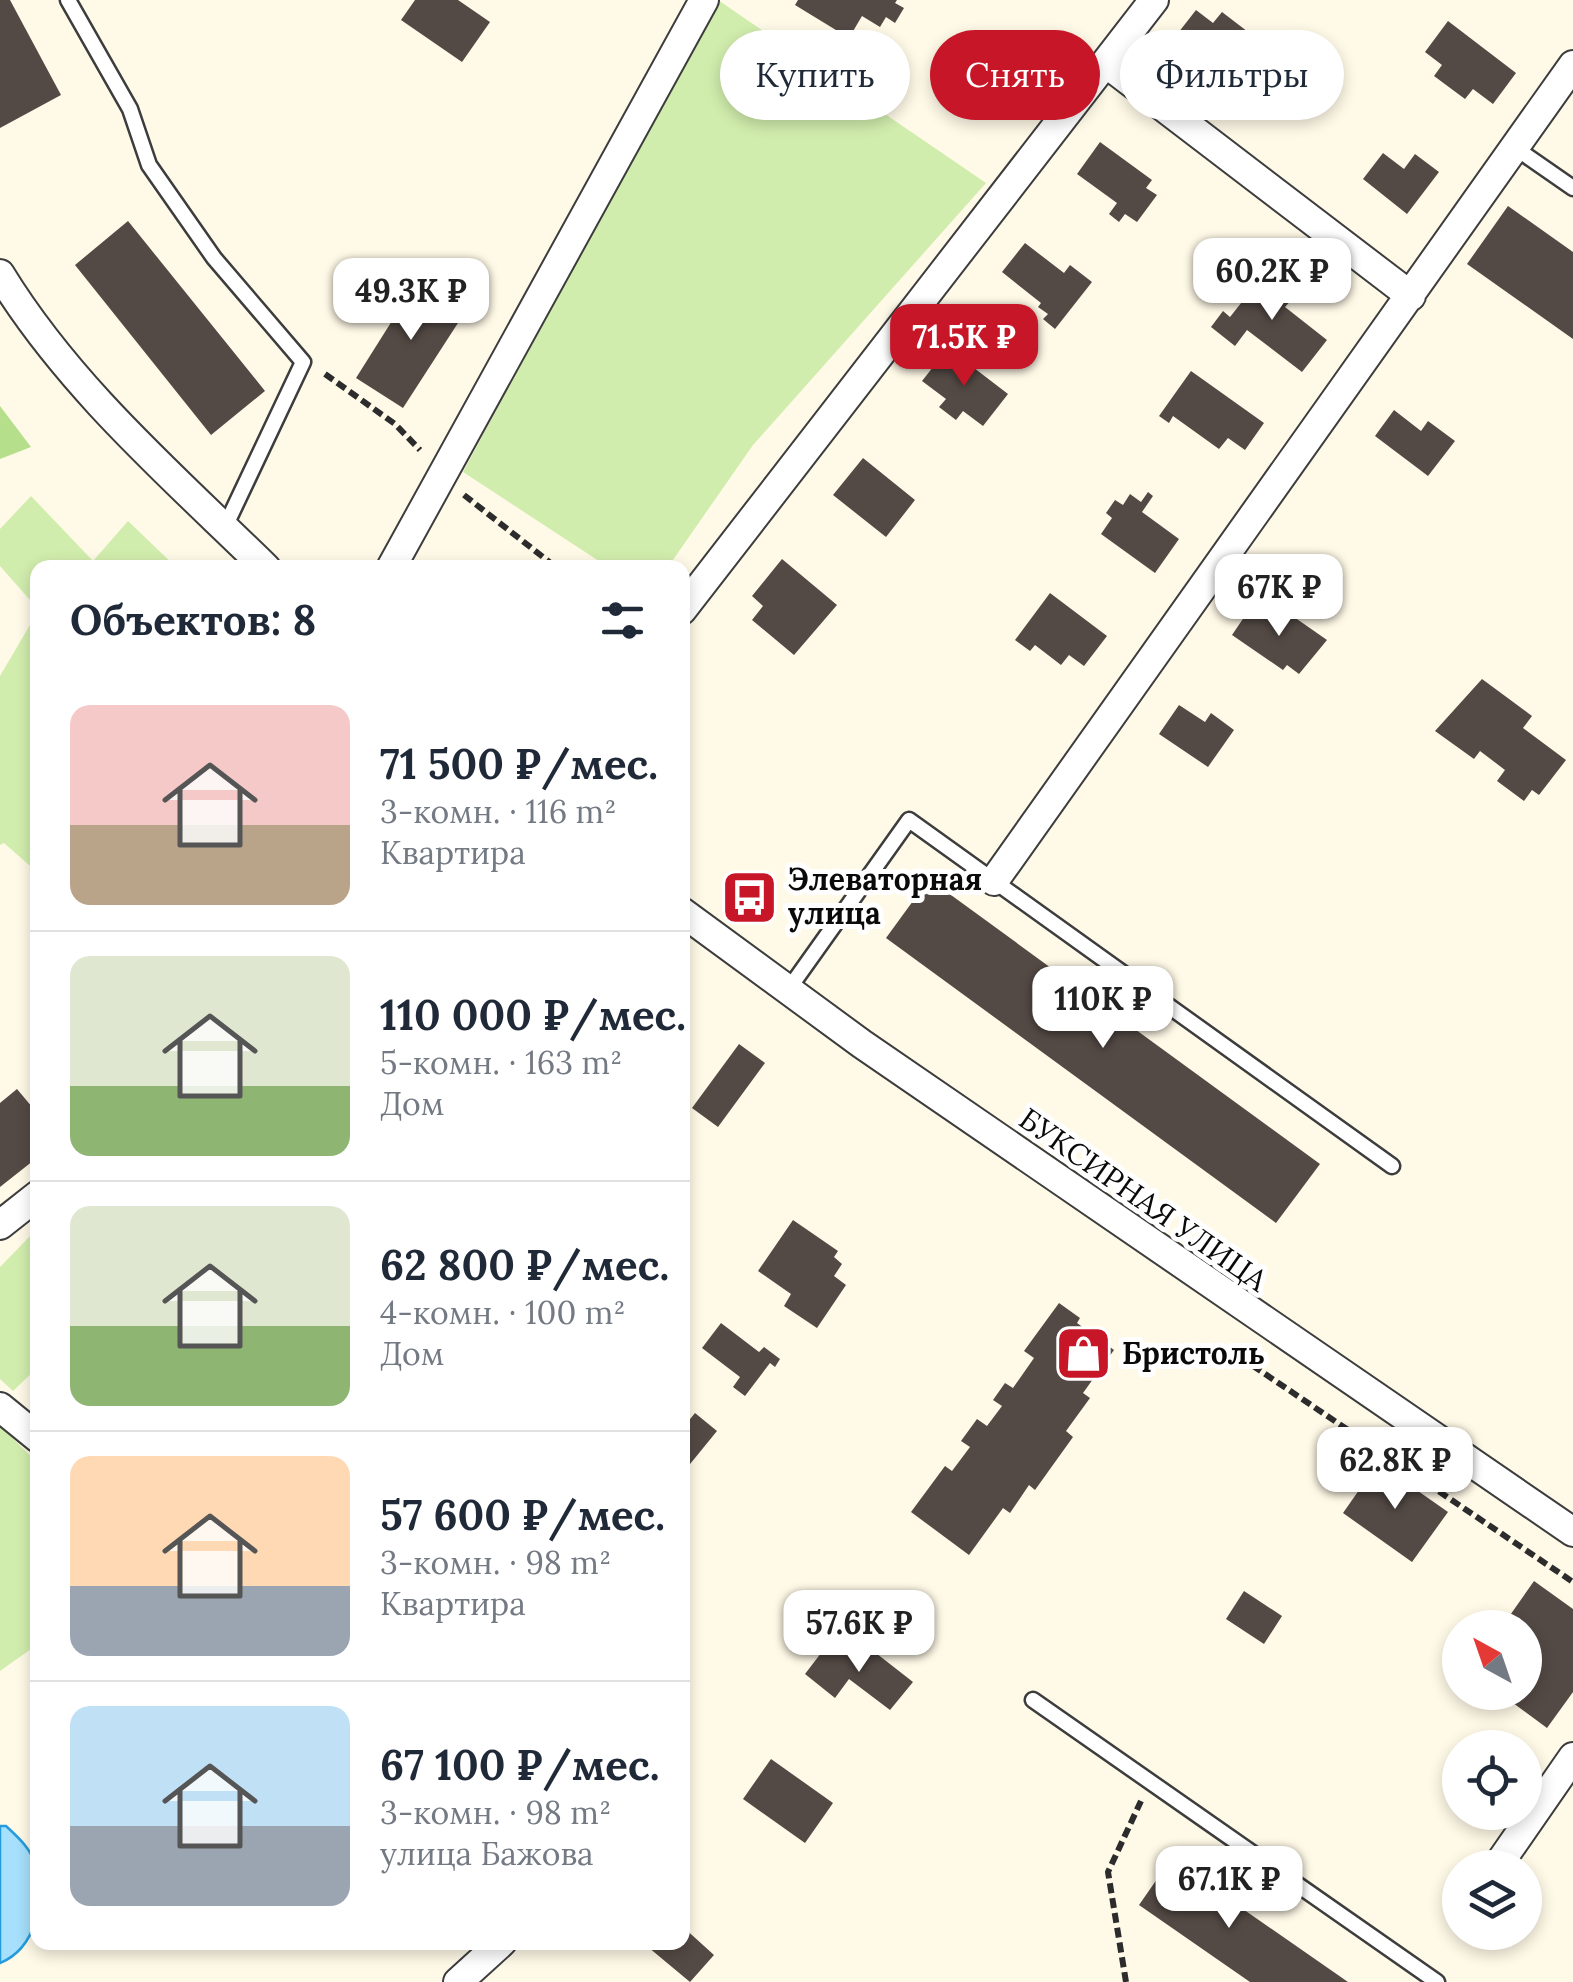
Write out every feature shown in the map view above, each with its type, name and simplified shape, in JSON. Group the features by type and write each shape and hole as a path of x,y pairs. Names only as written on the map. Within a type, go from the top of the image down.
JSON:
{"street":[{"path":"395,560 704,0"},
{"path":"690,600 1154,0"},
{"path":"1106,63 1410,296"},
{"path":"994,881 1573,65"},
{"path":"0,274 90,394 258,560"},
{"name":"БУКСИРНАЯ УЛИЦА","path":"690,918 1263,1323 1573,1532"},
{"path":"0,1225 30,1201"},
{"path":"0,1407 30,1431"},
{"path":"1508,1850 1573,1756"},
{"path":"458,1982 493,1950"}],"lane":[{"path":"68,0 130,109 149,166 214,258 303,362 225,527"},
{"path":"1514,148 1573,188"},
{"path":"788,990 909,820 1392,1166"},
{"path":"1033,1700 1437,1982"}],"path":[{"path":"1240,1357 1573,1582"},
{"path":"1126,1982 1108,1872 1150,1782"}],"green space":[{"path":"718,0 762,30 720,30 720,120 894,120 986,183 753,445 673,560 597,560 463,472"},
{"path":"0,406 31,447 0,459"},
{"path":"31,496 92,560 30,560 30,600 0,566 0,529"},
{"path":"128,521 169,560 94,560"},
{"path":"30,625 30,866 4,843 0,845 0,676"},
{"path":"30,1236 30,1375 13,1391 0,1379 0,1267"},
{"path":"0,1426 30,1455 30,1650 0,1671"}],"water":[{"path":"0,1826 6,1826 30,1852 30,1935 22,1947 0,1963"}],"building":[{"path":"0,0 10,0 61,95 0,128"},
{"path":"415,0 458,0 490,22 462,62 401,20"},
{"path":"798,0 897,0 895,3 904,8 895,23 886,17 880,27 862,16 854,30 836,30 795,5"},
{"path":"1196,10 1213,23 1222,12 1245,30 1180,30"},
{"path":"1448,21 1516,73 1493,104 1473,89 1465,99 1434,76 1442,65 1425,52"},
{"path":"1100,142 1152,180 1146,188 1157,195 1137,222 1125,214 1119,222 1109,214 1117,203 1077,174"},
{"path":"1383,153 1404,169 1415,154 1439,172 1407,214 1363,179"},
{"path":"1508,206 1573,252 1573,339 1467,264"},
{"path":"128,221 265,391 211,435 75,265"},
{"path":"1025,243 1064,273 1070,265 1092,282 1055,329 1043,319 1048,314 1038,307 1041,303 1002,272"},
{"path":"1268,269 1284,282 1280,288 1293,298 1285,307 1327,340 1302,372 1247,330 1235,346 1211,327 1223,311 1230,317"},
{"path":"419,278 467,309 403,408 356,378"},
{"path":"948,348 1008,394 983,426 963,411 956,420 939,407 946,399 922,381"},
{"path":"1191,371 1264,423 1245,450 1228,438 1219,449 1173,416 1169,423 1159,416"},
{"path":"1394,410 1421,431 1428,421 1455,441 1428,476 1375,436"},
{"path":"863,458 915,500 886,537 833,495"},
{"path":"1148,492 1153,496 1142,512 1179,539 1155,573 1101,534 1112,518 1106,513 1115,500 1123,505 1130,494 1141,502"},
{"path":"782,559 837,605 794,655 752,620 763,606 752,596"},
{"path":"1050,593 1107,636 1084,666 1069,655 1061,665 1035,645 1030,651 1015,640"},
{"path":"1253,604 1277,621 1284,610 1327,640 1299,674 1287,665 1283,670 1232,635"},
{"path":"1482,679 1532,716 1523,728 1566,760 1539,795 1532,790 1524,801 1497,781 1505,770 1480,751 1474,759 1435,731"},
{"path":"1179,705 1205,722 1211,713 1234,730 1208,767 1159,734"},
{"path":"929,879 1320,1164 1276,1223 886,938"},
{"path":"739,1044 765,1063 718,1127 692,1108"},
{"path":"17,1089 30,1104 30,1163 0,1187 0,1103"},
{"path":"793,1220 838,1251 834,1257 842,1264 834,1276 846,1285 817,1328 784,1306 791,1294 758,1271"},
{"path":"1059,1303 1080,1318 1077,1323 1114,1350 1083,1393 1090,1398 1066,1431 1073,1437 1035,1490 1029,1485 1010,1513 1003,1508 969,1555 911,1512 945,1466 952,1471 970,1447 961,1441 977,1419 987,1426 1002,1406 993,1400 1005,1383 1013,1388 1034,1358 1024,1351"},
{"path":"721,1323 759,1352 764,1347 780,1359 775,1367 770,1363 745,1396 733,1387 740,1377 702,1348"},
{"path":"695,1413 717,1431 690,1464 690,1419"},
{"path":"1378,1463 1448,1512 1412,1562 1343,1513"},
{"path":"1534,1581 1573,1609 1573,1692 1547,1728 1522,1710 1542,1710 1542,1610 1514,1610"},
{"path":"1244,1591 1282,1616 1264,1644 1226,1619"},
{"path":"831,1640 861,1664 872,1650 913,1682 890,1710 849,1679 835,1698 805,1674"},
{"path":"771,1759 833,1803 805,1843 743,1799"},
{"path":"1171,1859 1348,1982 1250,1982 1139,1905"},
{"path":"690,1933 714,1955 690,1982 652,1950 690,1950"}],"place":[{"name":"Элеваторная улица","path":"749,897"},
{"name":"Бристоль","path":"1083,1354"}]}
